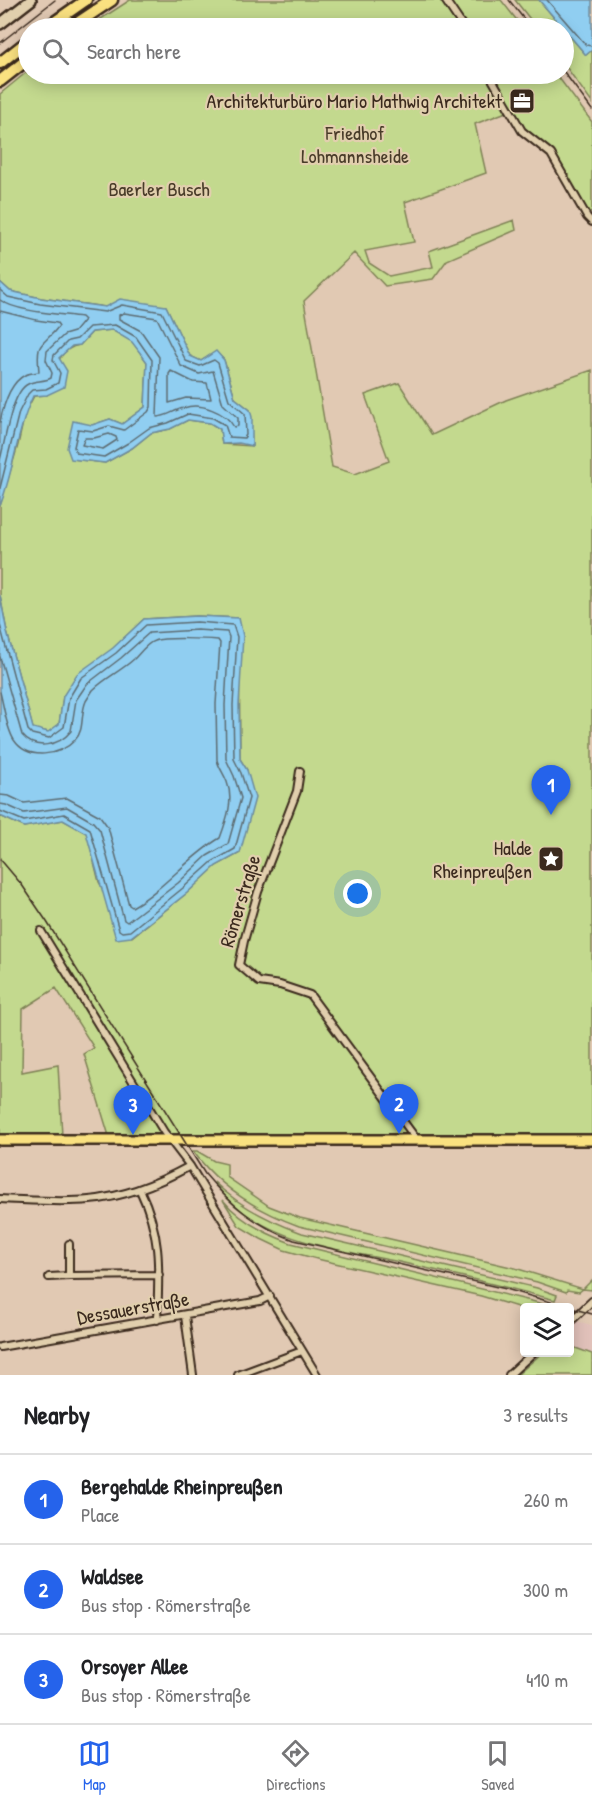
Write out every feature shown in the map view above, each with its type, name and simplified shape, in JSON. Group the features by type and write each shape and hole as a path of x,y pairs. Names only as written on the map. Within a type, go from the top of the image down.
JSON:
{"highway":[{"path":"60,18 86,0"},
{"path":"85,18 112,0"},
{"path":"0,63 18,49"},
{"path":"0,81 18,67"}],"main road":[{"path":"0,24 32,0"},
{"path":"0,1140 592,1140"}],"street":[{"path":"445,0 457,18"},
{"path":"495,84 522,130 551,154 592,222"},
{"name":"Römerstraße","path":"300,771 297,791 251,915 239,965 258,982 280,985 310,995 418,1141"},
{"path":"41,931 164,1132 190,1166 317,1375"},
{"path":"0,1199 88,1201 140,1190 190,1166"},
{"path":"140,1190 151,1212 157,1236 159,1275 157,1320"},
{"path":"69,1244 69,1276"},
{"path":"49,1277 159,1275"},
{"name":"Dessauerstraße","path":"0,1347 185,1316 260,1301 270,1296"},
{"path":"574,1318 592,1300"},
{"path":"185,1316 193,1375"},
{"path":"238,1375 302,1351"},
{"path":"509,1375 529,1357"}],"shaded area":[{"path":"576,1321 592,1325 592,1354 574,1347 574,1323"}],"green space":[{"path":"130,0 501,0 515,18 102,18"},
{"path":"515,0 539,0 554,18 529,18"},
{"path":"574,41 586,55 592,50 592,103 574,78"},
{"path":"18,79 18,84 564,84 592,122 592,211 587,214 552,153 523,129 509,111 475,124 486,173 405,202 414,242 365,251 369,263 389,276 433,267 429,251 514,220 516,230 447,260 433,279 385,286 354,253 304,301 332,467 355,474 389,461 365,395 399,383 432,435 506,400 592,370 592,1135 411,1138 202,1134 109,1136 84,1054 94,1048 56,988 23,1009 22,1072 58,1065 62,1136 0,1136 0,816 24,827 63,820 87,833 99,882 132,937 187,893 216,866 240,853 247,770 240,759 239,618 197,616 144,619 63,696 59,725 49,732 33,729 7,632 0,595 0,506 25,413 34,396 47,395 57,364 66,351 80,345 92,332 112,330 132,341 147,362 145,407 122,424 110,419 92,425 72,459 105,463 132,448 151,433 170,429 188,420 210,423 220,429 222,444 252,446 250,410 235,398 224,360 216,352 201,361 190,356 166,306 106,307 41,298 10,291 0,282 0,94"},
{"path":"193,1151 214,1161 227,1164 227,1177 269,1206 300,1218 515,1268 583,1289 579,1292 567,1290 566,1292 537,1282 299,1226 254,1205 227,1187"},
{"path":"214,1182 255,1212 302,1233 537,1288 557,1295 555,1300 445,1272 328,1248 302,1240 276,1231 252,1218 231,1202"},
{"path":"223,1200 254,1226 291,1243 539,1303 520,1303 520,1308 481,1296 317,1259 284,1250 239,1226"},
{"path":"592,1280 592,1290 583,1289"},
{"path":"574,1347 592,1354 592,1375 517,1375 537,1357 574,1357"}],"water":[{"path":"539,0 592,0 592,50 586,55 574,41 574,18 554,18"},
{"path":"0,282 10,291 41,298 105,307 120,299 166,306 190,356 201,361 216,351 224,360 235,398 250,410 252,446 239,443 222,444 220,429 210,423 188,420 170,429 151,433 132,448 105,463 71,459 67,448 73,421 92,425 110,419 122,424 145,407 147,362 132,342 112,330 92,332 80,345 72,346 59,358 67,371 64,387 47,395 33,396 23,422 0,506"},
{"path":"0,595 7,632 33,728 48,732 59,724 63,696 77,674 113,648 144,619 197,616 239,618 243,636 239,705 240,759 247,770 255,798 240,853 216,866 187,893 131,937 116,939 86,833 63,820 24,827 0,816"}],"railway":[{"path":"32,18 55,0"},
{"path":"509,0 523,18"},
{"path":"0,43 18,29"},
{"path":"573,84 592,110"},
{"path":"0,859 22,885 47,922 205,1174 245,1213 268,1228 294,1240 506,1289 592,1314"}],"place":[{"name":"Architekturbüro Mario Mathwig Architekt","path":"522,101"},
{"name":"Bergehalde Rheinpreußen","path":"551,815"},
{"name":"Halde Rheinpreußen","path":"551,859"},
{"name":"Waldsee","path":"399,1134"},
{"name":"Orsoyer Allee","path":"133,1135"}],"park label":[{"name":"Friedhof Lohmannsheide","path":"355,144"},
{"name":"Baerler Busch","path":"159,189"}]}
